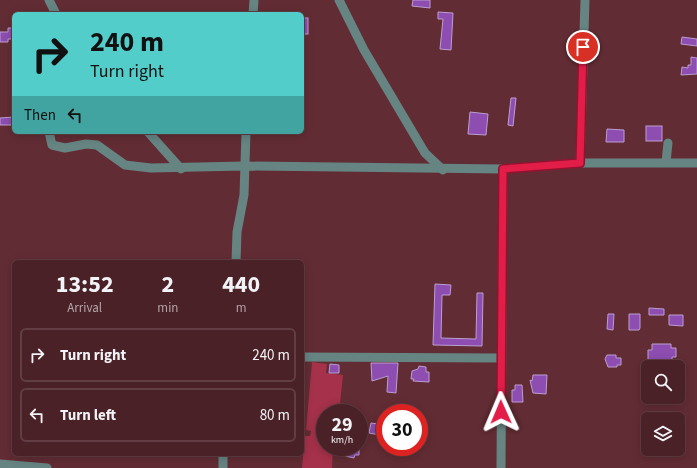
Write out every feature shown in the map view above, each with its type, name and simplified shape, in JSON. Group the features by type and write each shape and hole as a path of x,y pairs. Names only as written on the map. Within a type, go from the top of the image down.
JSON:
{"street":[{"path":"49,0 55,12"},
{"path":"253,12 254,0"},
{"path":"339,0 364,50 425,153 443,170"},
{"path":"580,163 585,0"},
{"path":"50,134 52,145 64,148 86,144 97,145 125,166 181,169 244,166 443,170 503,169 580,163 697,163"},
{"path":"150,134 181,169"},
{"path":"236,260 237,232 244,195 246,134"},
{"path":"666,162 668,143"},
{"path":"501,468 500,358 503,169"},
{"path":"304,357 500,358"},
{"path":"222,468 224,456"},
{"path":"0,464 46,468"}],"shaded area":[{"path":"312,362 327,364 326,373 343,375 340,404 316,404 316,456 333,456 332,468 302,468 305,436 310,436 311,431 306,430"}],"building":[{"path":"413,0 430,0 430,8 412,6"},
{"path":"438,12 453,13 451,50 440,49 443,19 438,19"},
{"path":"304,18 308,18 308,34 304,34"},
{"path":"8,28 12,28 12,39 8,39 8,42 0,42 0,32 8,32"},
{"path":"682,37 697,39 697,46 681,44"},
{"path":"691,57 697,58 697,74 681,75 682,67 688,68 688,65 691,65"},
{"path":"511,98 516,98 513,126 508,125"},
{"path":"470,112 488,114 486,135 468,134"},
{"path":"12,117 12,125 0,125 0,118"},
{"path":"646,126 662,126 662,141 646,141"},
{"path":"607,129 624,130 624,142 606,142"},
{"path":"435,284 451,285 450,295 442,295 441,338 476,339 477,293 483,293 482,346 433,345"},
{"path":"649,308 664,309 664,315 649,315"},
{"path":"608,314 614,314 613,330 607,329"},
{"path":"629,314 640,314 639,330 629,330"},
{"path":"669,315 683,315 683,326 669,325"},
{"path":"652,344 671,344 671,348 676,348 676,357 672,357 672,360 648,360 648,350 652,350"},
{"path":"607,355 616,355 616,358 621,358 621,365 617,365 617,367 608,367 605,359"},
{"path":"371,363 398,363 396,393 387,392 388,376 372,381"},
{"path":"330,364 339,365 339,373 329,373"},
{"path":"419,366 426,367 426,372 429,372 429,382 413,381 414,379 411,379 412,371 418,369"},
{"path":"533,375 547,375 546,394 533,393 530,380 532,381"},
{"path":"515,385 522,385 523,402 512,402 512,390 515,390"},
{"path":"371,423 376,424 376,434 369,433"}],"route":[{"path":"501,412 500,358 503,169 580,163 583,47"}]}
